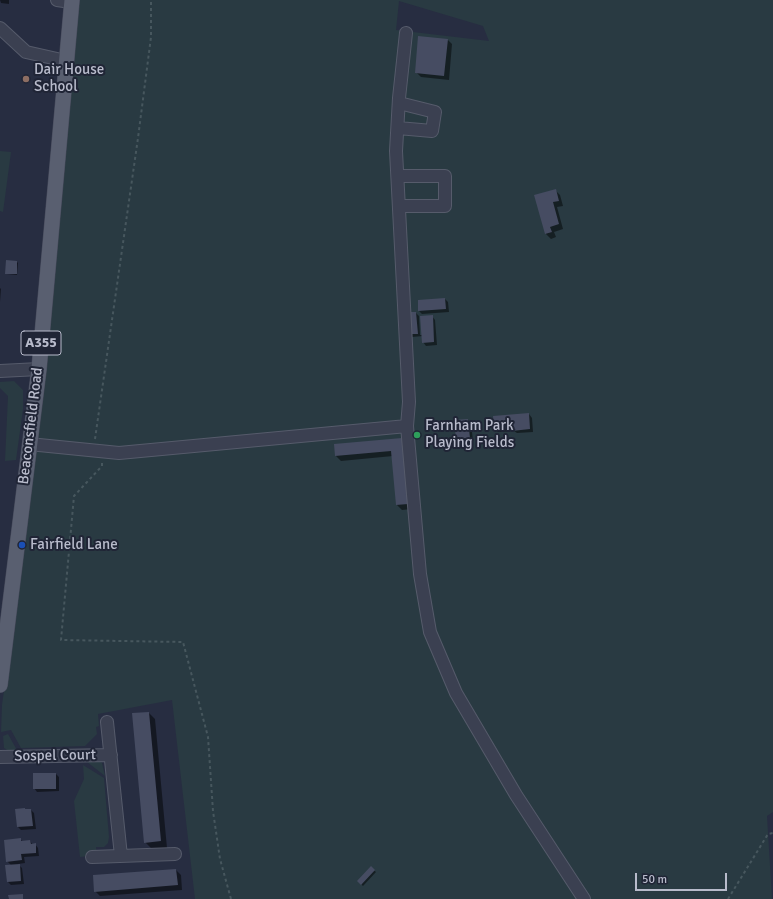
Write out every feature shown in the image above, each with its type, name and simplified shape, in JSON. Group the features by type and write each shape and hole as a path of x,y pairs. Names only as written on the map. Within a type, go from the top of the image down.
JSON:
{"main road":[{"name":"Beaconsfield Road","path":"0,684 39,369 66,61 67,1"}],"street":[{"path":"0,28 26,52 66,61"},
{"path":"406,33 396,151 409,402 407,426 420,574 430,632 456,693 516,795 584,899"},
{"path":"398,128 432,131 435,112 399,103"},
{"path":"398,176 445,176 445,206 399,206"},
{"path":"0,371 39,369"},
{"path":"29,444 119,453 407,426"},
{"name":"Sospel Court","path":"107,722 121,856"},
{"name":"Sospel Court","path":"0,757 111,755"},
{"path":"92,857 175,854"}],"path":[{"path":"151,0 151,37 98,451 102,466 74,496 61,640 183,642 208,737 213,811 220,859 231,899"},
{"path":"728,899 768,834 773,833"}],"shaded area":[{"name":"Farnham Park Playing Fields","path":"78,0 773,0 773,812 767,816 772,899 195,899 172,700 98,714 99,726 96,727 97,734 85,746 21,748 11,730 1,732 2,705 33,475","holes":["399,1 483,26 489,41 396,30"]},
{"path":"0,151 11,152 3,212 0,211"},
{"path":"14,381 23,390 23,409 16,460 5,461 8,396 0,388 0,382"},
{"path":"8,734 18,752 9,751 4,748 3,736"},
{"path":"82,758 95,759 102,763 105,776"},
{"path":"83,765 104,778 109,837 108,843 104,847 96,847 97,855 80,857 74,801 84,779"}],"building":[{"path":"418,36 448,39 444,76 415,73"},
{"path":"556,189 559,201 553,202 559,224 550,227 552,232 545,234 534,195"},
{"path":"6,260 17,261 17,274 5,274"},
{"path":"445,298 446,309 418,311 418,300"},
{"path":"407,312 416,312 418,334 408,334"},
{"path":"433,315 434,342 422,343 420,316"},
{"path":"529,413 530,429 512,431 512,428 494,430 493,416"},
{"path":"468,419 470,438 456,439 454,420"},
{"path":"402,438 408,504 396,505 391,451 335,456 334,444"},
{"path":"149,712 161,841 144,843 132,713"},
{"path":"33,773 56,773 56,789 33,789"},
{"path":"15,809 31,809 33,826 17,827"},
{"path":"21,838 21,841 30,840 31,844 36,843 36,853 21,854 22,860 6,862 4,840"},
{"path":"20,864 21,881 7,882 5,865"},
{"path":"371,866 375,870 361,885 357,881"},
{"path":"176,869 178,885 94,892 93,875"},
{"path":"23,894 23,899 9,899 8,895"}],"place":[{"name":"Dair House School","path":"26,79"},
{"name":"Farnham Park Playing Fields","path":"417,435"},
{"name":"Fairfield Lane","path":"22,545"}]}
